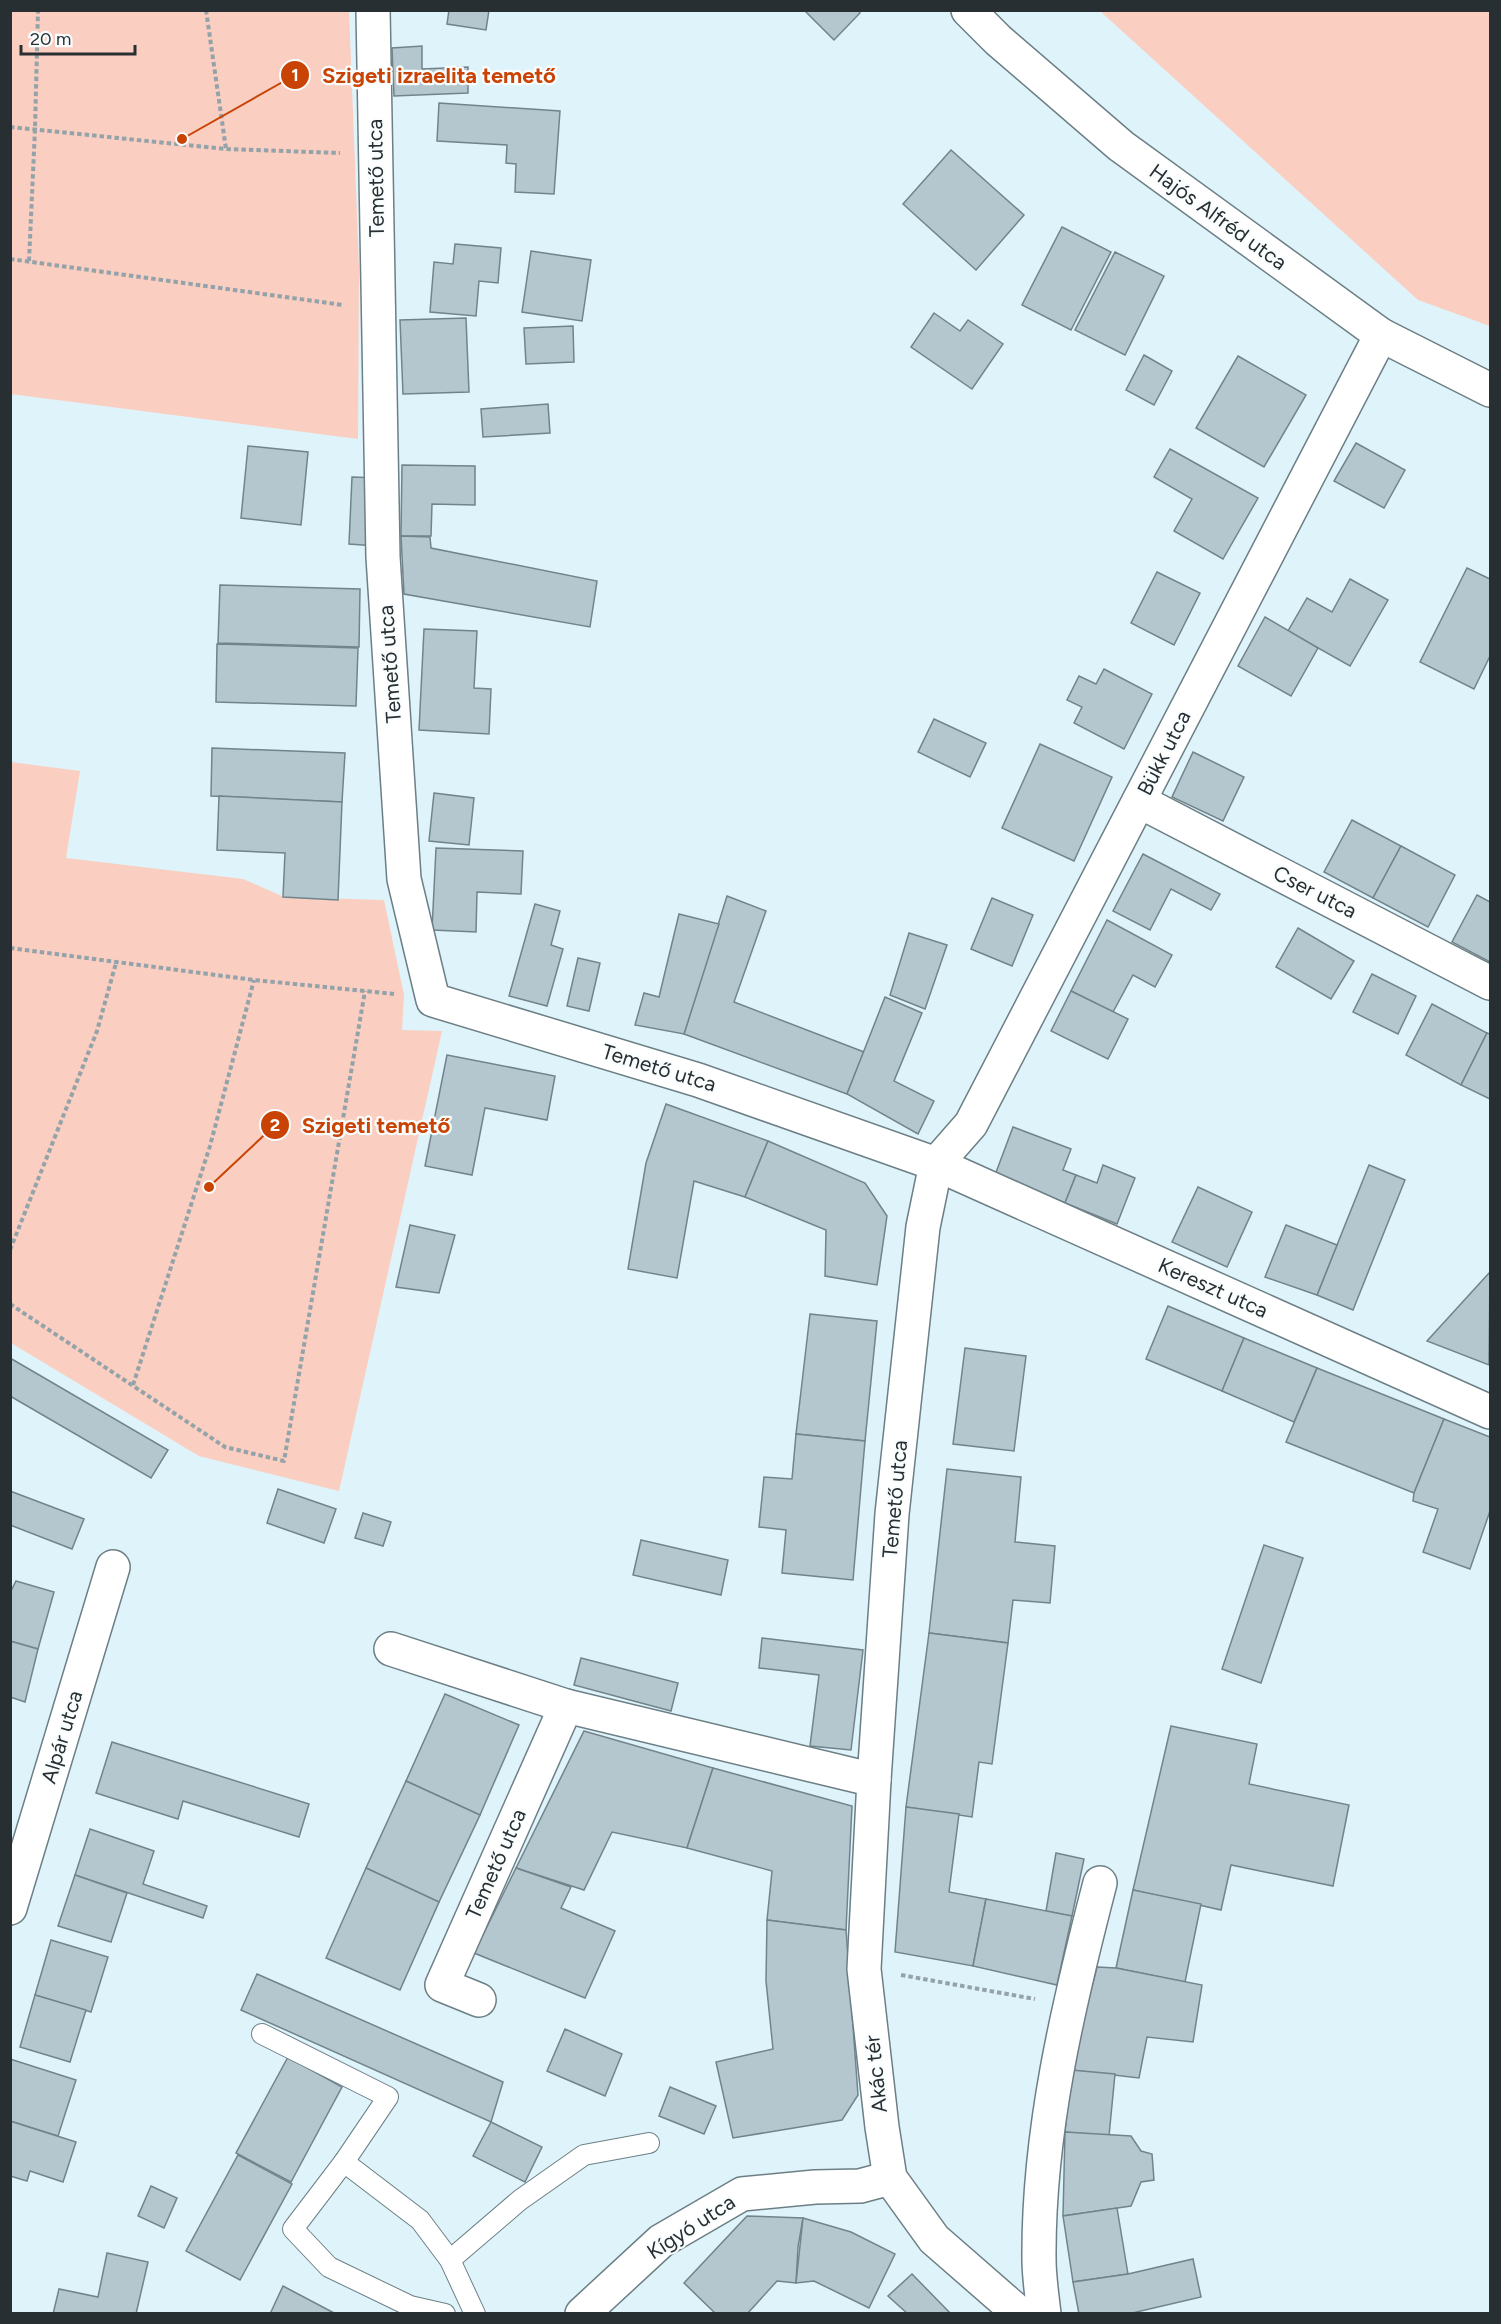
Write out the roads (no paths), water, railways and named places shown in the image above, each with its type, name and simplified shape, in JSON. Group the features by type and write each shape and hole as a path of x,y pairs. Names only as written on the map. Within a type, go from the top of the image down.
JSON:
{"street":[{"name":"Temető utca","path":"373,10 383,557 404,879 433,1000 698,1080 936,1164 923,1227 892,1514 874,1780"},
{"name":"Hajós Alfréd utca","path":"968,10 998,40 1120,147 1381,335 1491,390"},
{"name":"Bükk utca","path":"936,1164 971,1125 1381,335"},
{"name":"Cser utca","path":"1139,801 1491,983"},
{"name":"Kereszt utca","path":"936,1164 1491,1412"},
{"name":"Alpár utca","path":"10,1908 113,1567"},
{"path":"391,1649 566,1706 874,1780"},
{"name":"Temető utca","path":"479,2000 442,1985 566,1706"},
{"name":"Akác tér","path":"874,1780 864,1969 890,2178 934,2239 1020,2313"},
{"path":"1044,2313 1039,2261 1042,2171 1069,2004 1100,1883"},
{"name":"Kígyó utca","path":"582,2313 661,2241 742,2194 815,2187 860,2186 890,2178"}],"lane":[{"path":"262,2034 388,2097 344,2162 293,2229 329,2267 410,2306 445,2313"},
{"path":"450,2260 520,2200 584,2155 649,2143"},
{"path":"344,2162 420,2220 450,2260 476,2313"}],"place":[{"name":"Szigeti izraelita temető","path":"182,139"},
{"name":"Szigeti temető","path":"209,1187"}]}
